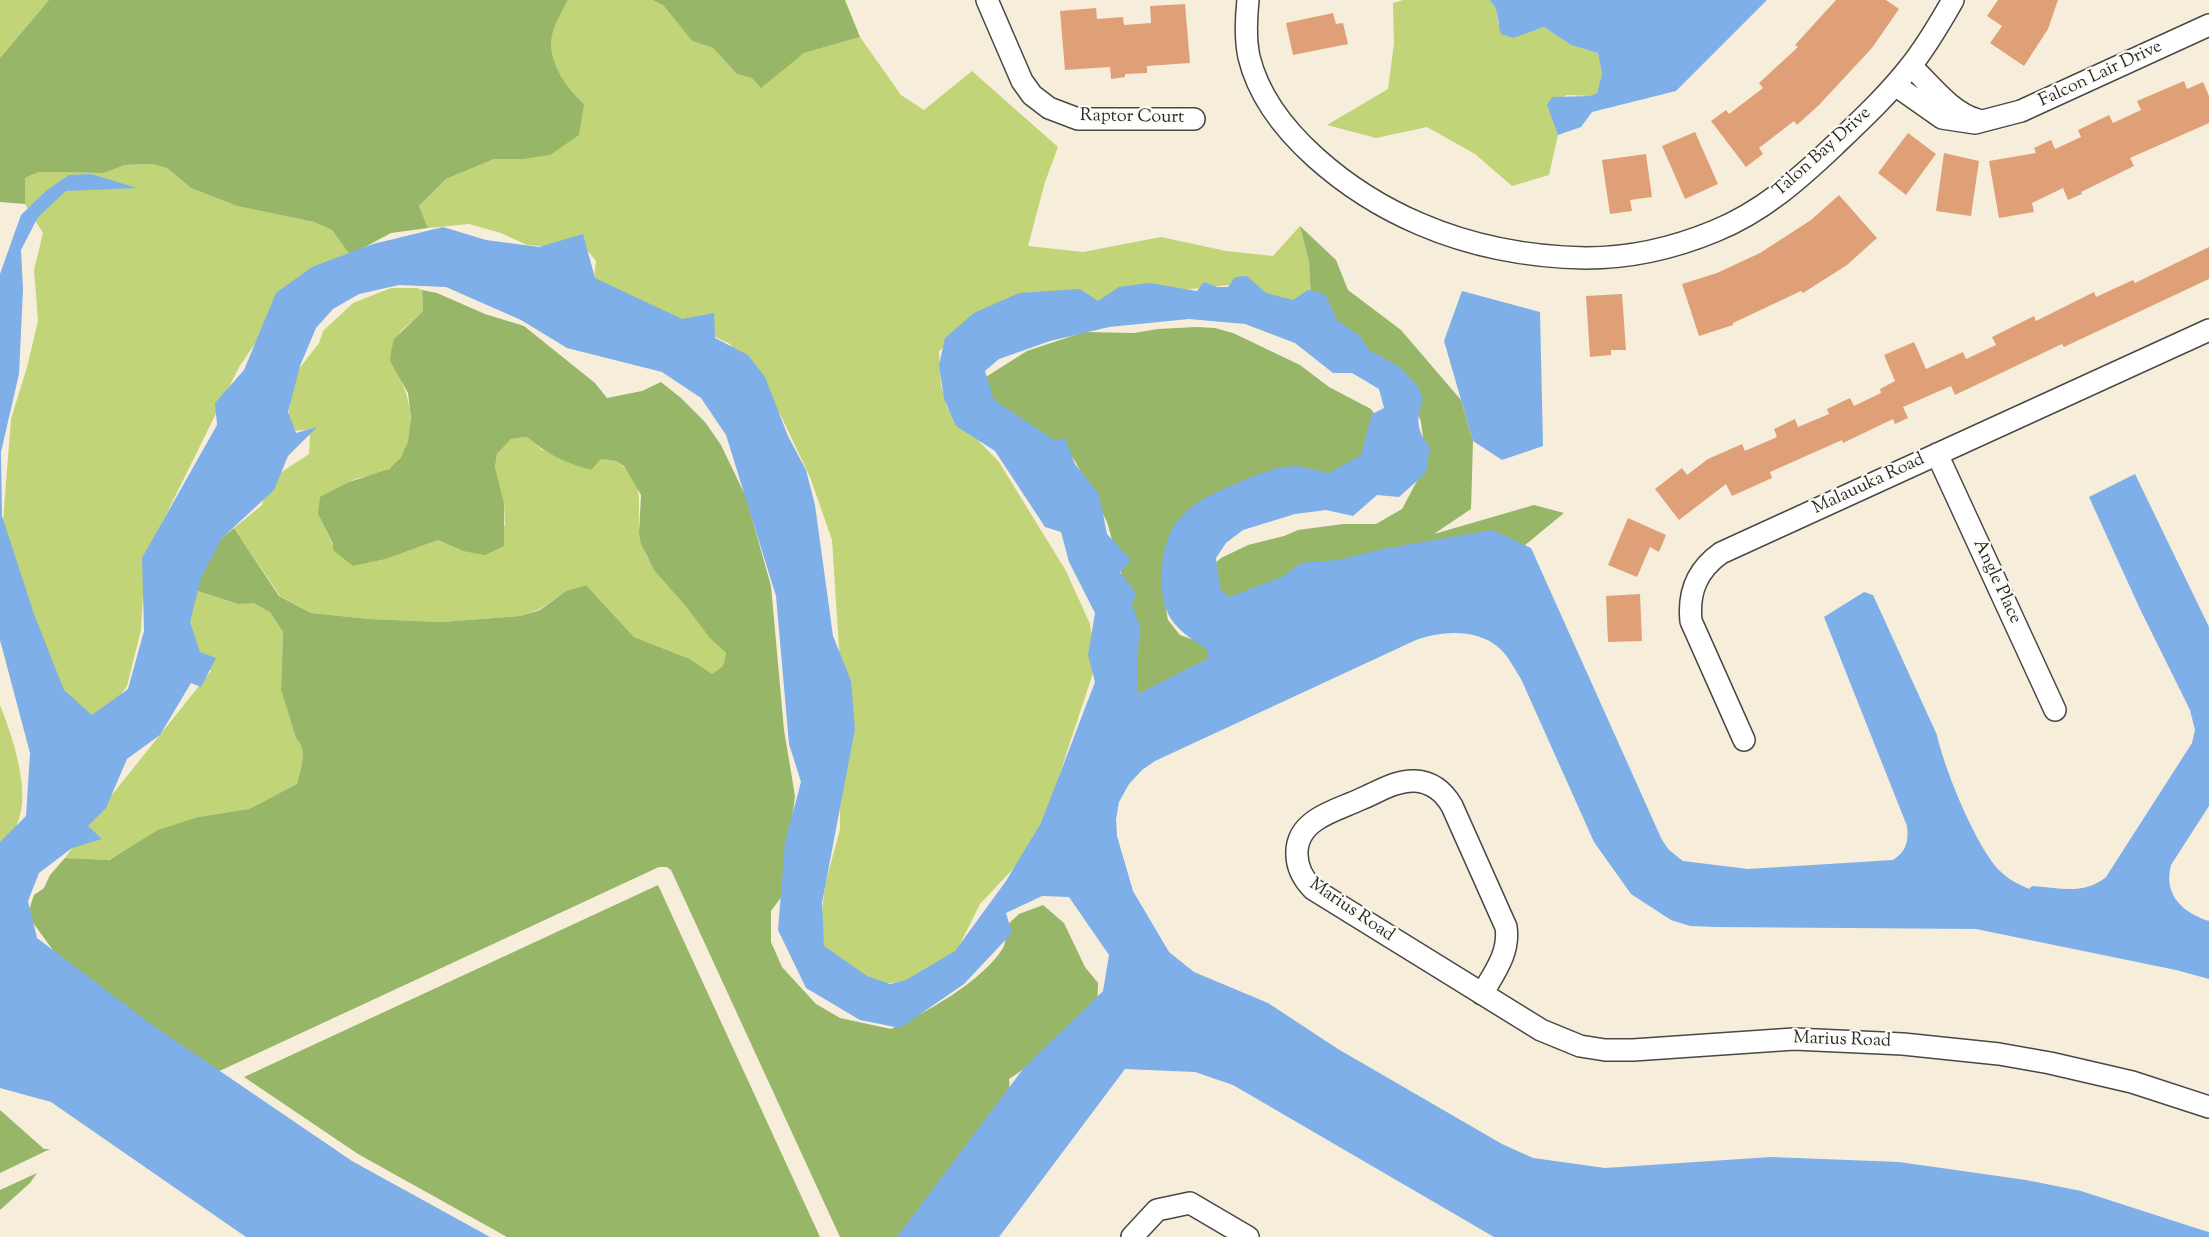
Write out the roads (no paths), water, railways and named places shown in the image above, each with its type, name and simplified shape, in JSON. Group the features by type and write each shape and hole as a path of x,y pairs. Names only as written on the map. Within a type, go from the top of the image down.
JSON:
{"street":[{"name":"Raptor Court","path":"987,0 1022,81 1032,95 1049,108 1078,119 1194,119"},
{"name":"Talon Bay Drive","path":"1248,0 1247,42 1257,80 1275,112 1313,155 1359,190 1413,221 1447,234 1516,251 1586,258 1624,256 1661,249 1714,231 1760,207 1790,187 1858,124 1895,85 1911,66 1953,0"},
{"name":"Falcon Lair Drive","path":"1895,85 1942,118 1966,124 1990,120 2030,108 2209,25"},
{"name":"Falcon Lair Drive","path":"1911,66 1961,112 1973,118 1990,120"},
{"name":"Malauuka Road","path":"1744,740 1691,622 1689,606 1692,590 1700,573 1721,553 1937,454 2208,334"},
{"name":"Angle Place","path":"1937,454 2055,710"},
{"name":"Marius Road","path":"1482,994 1504,955 1507,939 1506,927 1452,806 1442,792 1421,782 1401,782 1324,816 1308,826 1299,841 1296,859 1305,881 1313,889 1482,994 1552,1036 1572,1044 1596,1049 1633,1050 1768,1040 1903,1044 1999,1054 2050,1063 2132,1082 2209,1107"},
{"path":"1132,1237 1157,1210 1190,1204 1248,1237"}],"water":[{"path":"1489,0 1767,0 1676,91 1592,112 1581,127 1558,135 1547,105 1552,97 1590,96 1597,93 1602,74 1598,53 1571,45 1544,27 1513,38 1501,34 1497,11"},
{"path":"91,174 137,188 66,191 38,217 21,250 23,290 19,374 1,452 2,516 34,614 64,690 92,715 128,689 144,631 142,558 217,425 215,403 244,370 276,293 312,267 373,244 443,227 486,240 539,247 583,234 595,278 682,319 714,313 715,338 748,355 765,377 788,436 806,470 815,505 833,636 851,681 855,729 822,903 824,946 867,976 890,984 906,980 955,951 1006,881 1041,823 1095,682 1088,655 1095,613 1069,562 1061,532 1045,527 995,451 956,426 944,399 939,365 945,338 974,313 1019,293 1080,289 1098,301 1119,287 1149,283 1197,291 1204,282 1217,287 1228,287 1235,277 1247,276 1266,293 1293,300 1308,290 1325,294 1337,320 1360,336 1369,350 1398,366 1417,385 1423,399 1418,418 1420,430 1430,447 1426,473 1399,497 1377,495 1353,516 1326,510 1295,514 1243,530 1226,543 1216,558 1220,588 1229,597 1282,577 1301,563 1338,560 1383,549 1492,530 1531,548 1662,840 1669,850 1683,861 1748,869 1893,860 1904,850 1907,841 1907,826 1824,617 1864,592 1873,595 1937,735 1946,767 1971,826 1991,860 2000,871 2013,881 2029,889 2032,886 2062,889 2080,888 2098,883 2106,877 2192,743 2195,730 2190,710 2140,609 2089,497 2135,474 2209,627 2209,806 2171,865 2169,876 2173,894 2183,908 2209,921 2209,979 2176,970 1976,929 1716,927 1690,926 1671,920 1631,894 1594,842 1521,679 1508,658 1502,650 1489,641 1469,634 1447,633 1416,640 1155,761 1142,770 1129,784 1119,802 1116,819 1117,836 1133,891 1169,952 1194,972 1268,1003 1338,1049 1502,1144 1533,1158 1605,1168 1771,1157 1899,1162 2026,1180 2081,1191 2209,1232 2209,1237 1494,1237 1233,1085 1195,1072 1125,1069 999,1237 897,1237 1023,1069 1103,991 1109,955 1069,897 1042,896 1006,913 1012,933 964,984 900,1028 860,1020 806,988 778,930 785,842 801,782 789,744 776,596 726,435 701,398 662,372 567,348 521,320 446,287 399,285 359,294 333,309 316,328 300,366 288,412 296,433 317,427 288,456 274,490 222,538 201,578 190,622 200,652 216,658 201,687 191,683 160,735 127,759 106,808 88,826 102,839 72,848 39,873 28,901 37,938 148,1022 352,1161 490,1237 246,1237 51,1102 0,1088 0,842 26,816 30,753 0,640 0,274 21,215 47,190 69,175","holes":["1189,319 1245,324 1295,343 1333,373 1352,373 1379,389 1384,408 1372,414 1361,455 1329,473 1295,466 1274,469 1208,496 1184,514 1168,538 1164,554 1162,573 1163,600 1166,610 1177,627 1207,649 1207,659 1138,694 1137,663 1140,627 1132,605 1136,593 1120,572 1131,560 1107,534 1099,494 1075,464 1065,438 1054,440 994,400 985,371 999,359 1050,341 1109,327"]},
{"path":"1462,291 1540,312 1543,446 1502,460 1473,441 1444,341"}]}
